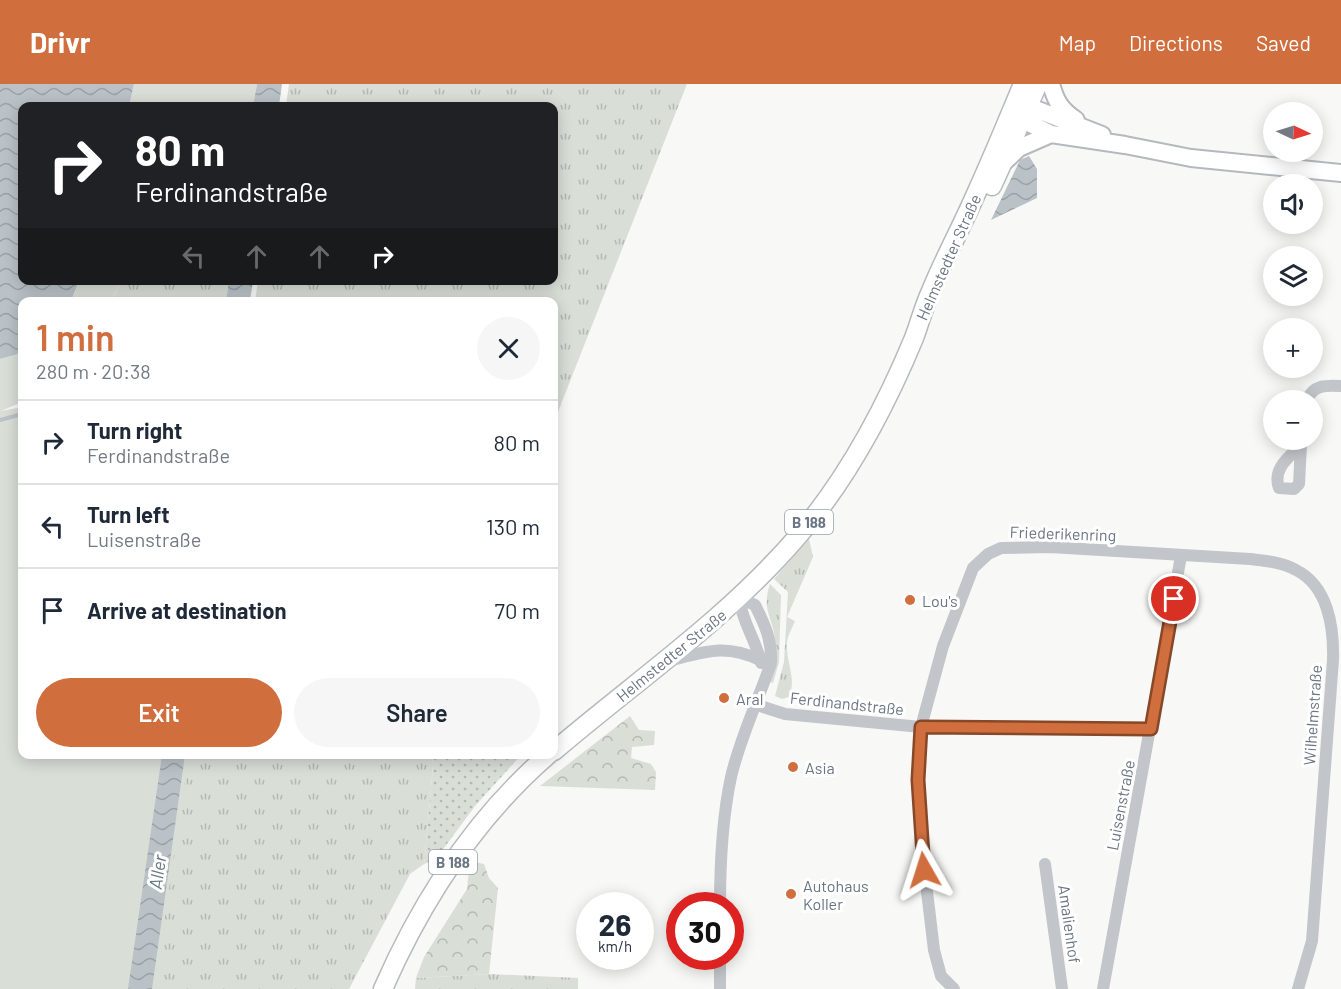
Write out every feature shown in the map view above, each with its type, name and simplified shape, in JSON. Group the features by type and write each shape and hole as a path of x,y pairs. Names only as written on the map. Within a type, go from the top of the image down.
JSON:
{"main road":[{"name":"Helmstedter Straße","path":"558,748 664,662 766,573 800,535 848,468 867,436 914,338 941,292 1002,164 1021,111 1023,84"},
{"name":"Helmstedter Straße","path":"914,338 931,290 975,195 1038,84"},
{"path":"1051,84 1055,99 1062,110 1089,130"},
{"path":"1021,111 1089,130 1125,145"},
{"path":"1021,111 1051,134"},
{"path":"1002,164 1019,148 1051,134 1191,158 1341,173"},
{"name":"B 188","path":"383,989 410,931 443,875 485,820 544,759"}],"street":[{"path":"1314,390 1325,385 1341,386"},
{"name":"Friederikenring","path":"954,989 941,975 934,950 922,850 918,780 921,727 943,646 973,568 988,554 1001,548 1050,547 1181,556"},
{"name":"Luisenstraße","path":"1103,989 1181,556"},
{"name":"Wilhelmstraße","path":"1181,556 1250,559 1277,563 1297,570 1314,585 1324,601 1330,620 1334,640 1333,660 1312,941 1298,989"},
{"path":"739,598 741,615 755,644 764,682"},
{"path":"720,892 726,805 740,746 771,663 768,631 755,605 739,598"},
{"path":"664,662 695,654 730,650 760,660"},
{"name":"Ferdinandstraße","path":"757,705 785,714 921,727 1151,729"},
{"name":"Amalienhof","path":"1045,864 1062,989"},
{"path":"720,970 720,989"}],"green space":[{"path":"134,84 257,84 254,102 130,102"},
{"path":"289,84 687,84 558,412 558,297 256,297 257,285 558,285 558,102 287,102"},
{"path":"77,285 119,285 113,297 73,297"},
{"path":"119,285 228,285 227,297 113,297"},
{"path":"18,354 18,404 1,411 18,408 18,759 188,759 154,989 0,989 0,359"},
{"path":"809,539 813,557 787,617 795,621 787,644 792,684 789,697 782,699 775,696 784,662 788,592 774,579"},
{"path":"770,584 781,595 779,662 773,683 770,682 774,661 774,632 767,607"},
{"path":"630,716 639,730 655,731 654,745 632,747 631,758 651,764 656,772 655,790 540,786"},
{"path":"184,759 434,759 424,864 410,874 349,989 152,989"},
{"path":"434,759 517,759 475,806 435,860 424,864"},
{"path":"470,861 484,864 489,878 498,888 489,974 416,978 424,957 467,889"},
{"path":"489,974 578,978 578,989 415,989 416,978"}],"water":[{"path":"0,84 134,84 130,102 18,102 18,285 77,285 73,297 18,297 18,354 0,359"},
{"path":"257,84 282,84 280,102 254,102"},
{"path":"1029,156 1037,169 1037,198 991,220 1020,160"},
{"path":"228,285 252,285 251,297 227,297"},
{"name":"Aller","path":"161,759 184,759 152,989 128,989"}],"waterway":[{"path":"0,420 18,415"}],"place":[{"name":"Lou's","path":"910,600"},
{"name":"Aral","path":"724,698"},
{"name":"Asia","path":"793,767"},
{"name":"Autohaus Koller","path":"791,894"}],"route":[{"path":"924,870 918,780 921,727 1151,729 1174,599"}]}
